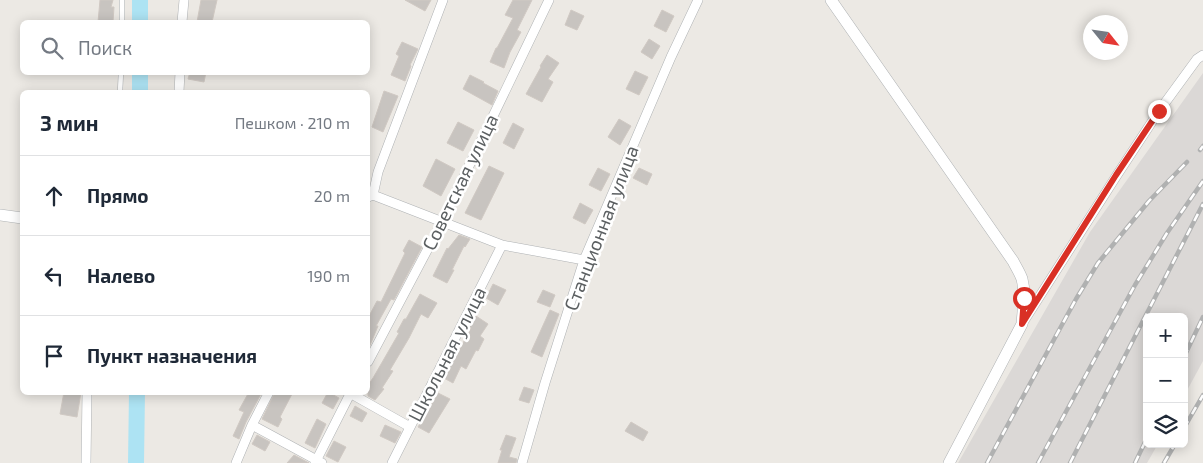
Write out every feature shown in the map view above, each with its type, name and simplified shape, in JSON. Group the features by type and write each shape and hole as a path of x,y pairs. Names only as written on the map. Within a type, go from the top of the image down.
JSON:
{"street":[{"path":"182,20 184,0"},
{"path":"370,192 443,0"},
{"name":"Советская улица","path":"370,358 442,222 549,0"},
{"name":"Станционная улица","path":"522,463 584,260 671,57 698,0"},
{"path":"831,0 1013,261 1022,277 1024,287 1022,324"},
{"path":"949,463 1022,324 1116,175 1159,111 1197,59 1203,54"},
{"path":"180,75 181,90"},
{"path":"370,194 502,245 584,260"},
{"path":"0,215 20,218"},
{"name":"Школьная улица","path":"392,463 502,245"},
{"path":"86,463 87,395"},
{"path":"236,463 267,395"},
{"path":"252,425 318,462 349,395"},
{"path":"354,395 410,427"}],"lane":[{"path":"122,0 122,20"},
{"path":"120,90 121,75"}],"shaded area":[{"path":"1203,73 1203,361 1188,389 1188,313 1143,313 1143,448 1156,448 1147,463 958,463 1090,232"}],"building":[{"path":"100,0 113,0 111,7 114,7 113,20 98,20"},
{"path":"201,0 217,0 212,20 197,20"},
{"path":"405,0 431,0 425,11"},
{"path":"513,0 532,0 517,30 521,32 504,68 490,62 513,18 505,15"},
{"path":"571,10 584,16 577,30 565,25"},
{"path":"662,10 674,16 666,32 654,26"},
{"path":"649,39 660,46 652,59 641,52"},
{"path":"402,42 418,49 405,81 391,75 399,56 396,54"},
{"path":"547,55 559,63 548,79 553,82 542,102 526,94"},
{"path":"635,71 648,77 639,95 626,89"},
{"path":"189,75 205,75 204,82 188,79"},
{"path":"470,75 498,91 492,105 463,89"},
{"path":"384,91 398,96 383,132 372,127"},
{"path":"619,119 631,126 620,145 608,137"},
{"path":"458,122 474,130 463,151 447,143"},
{"path":"513,123 524,129 514,149 503,143"},
{"path":"436,159 455,169 441,196 423,186"},
{"path":"489,166 504,173 481,220 465,213"},
{"path":"598,168 610,174 601,191 589,185"},
{"path":"639,168 652,174 647,185 633,178"},
{"path":"580,203 593,210 585,224 573,218"},
{"path":"459,235 470,239 464,246 447,283 433,276 447,248"},
{"path":"409,240 422,247 394,300 391,299 376,326 378,326 370,345 370,314 377,301 381,302 405,253 403,251"},
{"path":"493,284 506,290 498,305 486,298"},
{"path":"543,290 555,295 550,307 537,302"},
{"path":"420,294 437,303 428,318 421,314 390,370 393,371 382,388 384,389 375,400 368,396 370,395 370,382 399,333 397,332 404,319 406,319"},
{"path":"550,310 559,314 542,357 531,352"},
{"path":"476,316 488,324 480,336 484,339 466,369 461,366 453,383 442,377 463,343 471,328 469,327"},
{"path":"524,387 534,390 529,403 519,400"},
{"path":"438,393 450,399 429,433 418,427"},
{"path":"63,395 81,395 77,417 60,414"},
{"path":"247,395 260,395 239,439 233,436 244,412 239,410"},
{"path":"274,395 291,395 280,417 282,419 278,427 262,419"},
{"path":"326,395 334,395 339,398 333,409 322,403"},
{"path":"355,406 367,413 362,422 350,416"},
{"path":"317,419 326,424 315,448 305,443"},
{"path":"631,422 648,432 643,441 625,431"},
{"path":"385,425 401,432 395,443 380,436"},
{"path":"257,435 270,442 265,451 252,444"},
{"path":"506,435 516,438 509,457 517,459 516,463 498,463 502,450 500,450"},
{"path":"334,441 346,447 338,462 326,456"},
{"path":"294,455 309,463 287,463"}],"waterway":[{"path":"140,0 140,20"},
{"path":"140,75 140,90"},
{"path":"136,463 137,395"}],"railway":[{"path":"1200,150 1203,146"},
{"path":"987,463 1076,299 1098,263 1149,201 1187,162"},
{"path":"1038,463 1135,285 1167,233 1203,181"},
{"path":"1070,463 1203,204"},
{"path":"1188,349 1203,317"},
{"path":"1188,421 1203,395"},
{"path":"1135,463 1143,446"},
{"path":"1164,463 1173,448"}],"route":[{"path":"1024,298 1022,324 1116,175 1159,111"}]}
